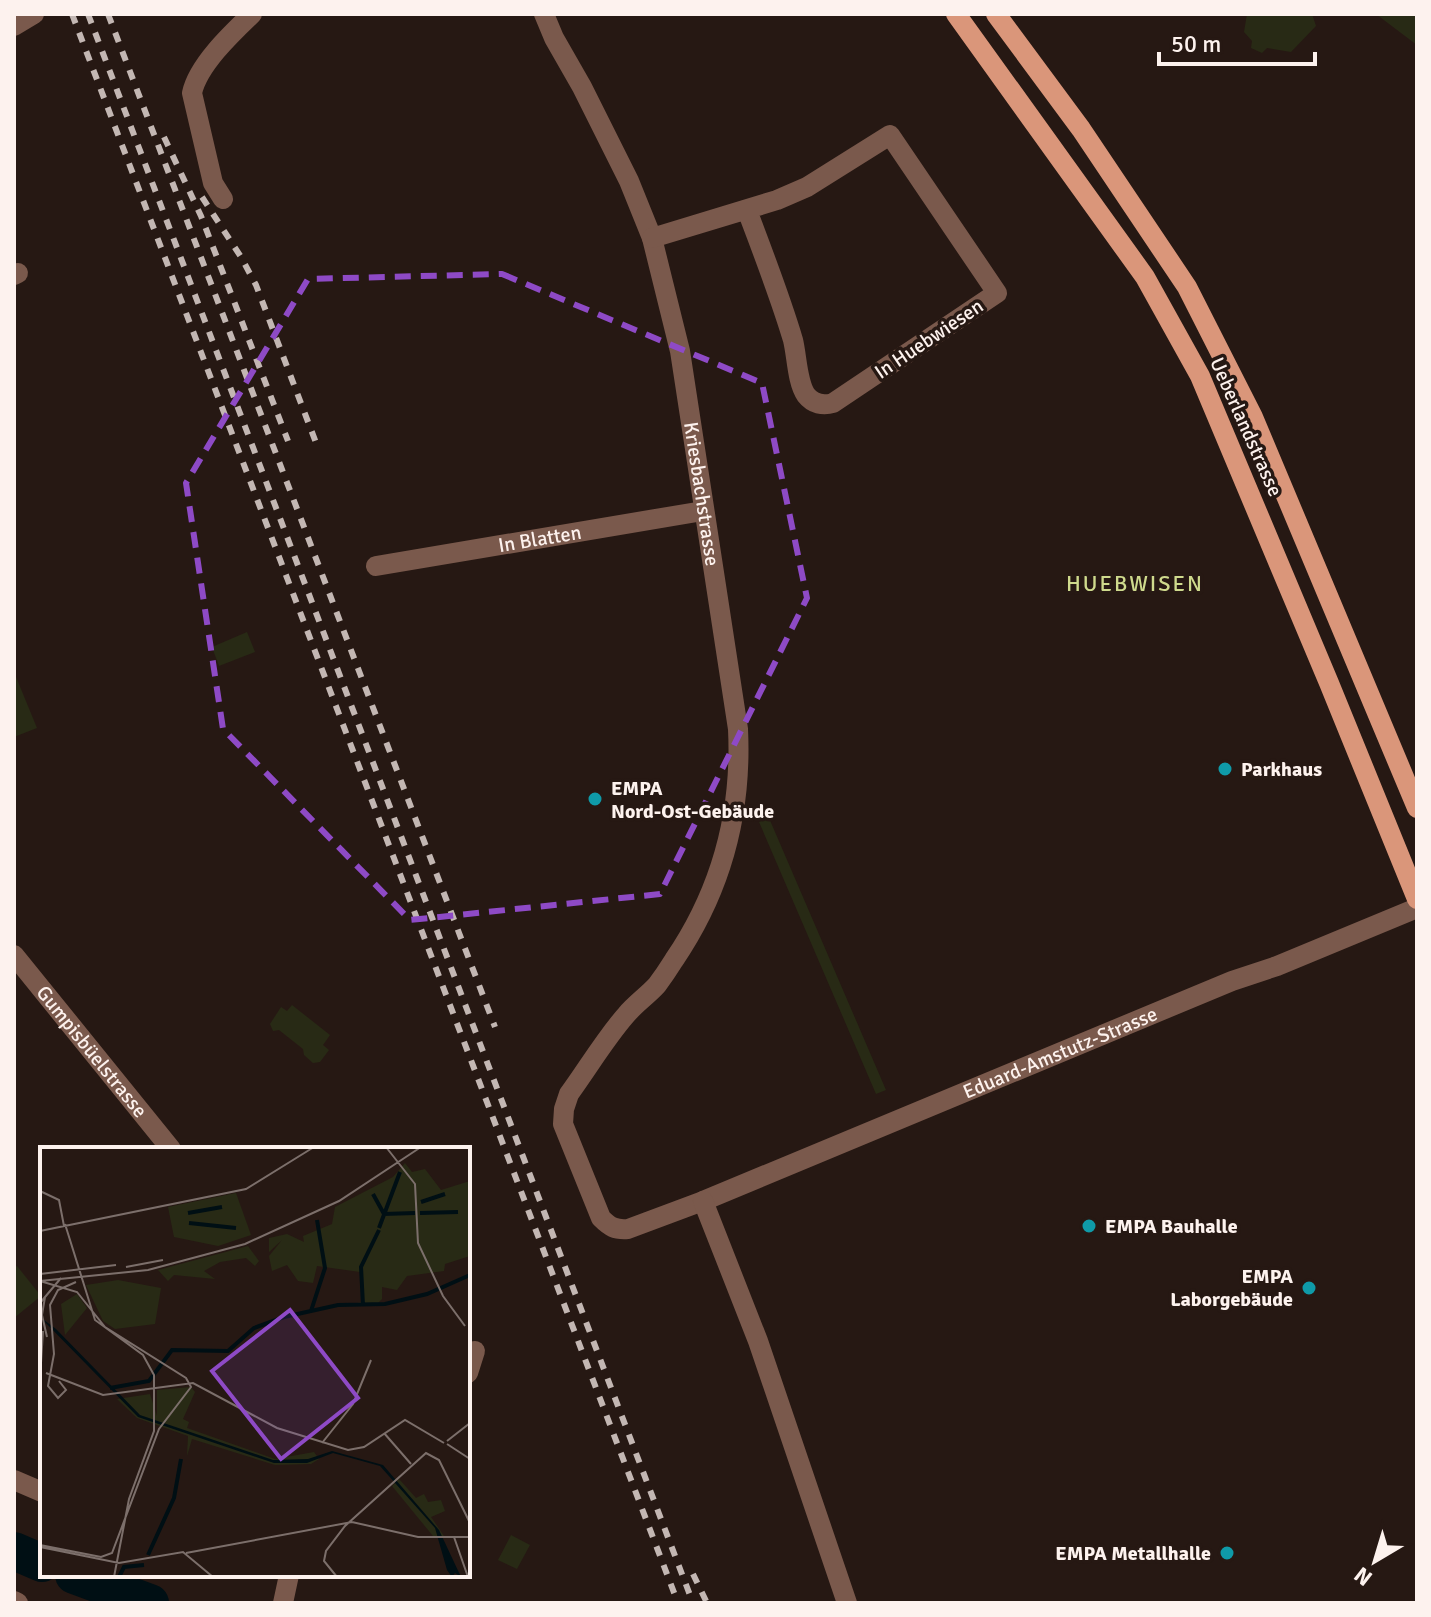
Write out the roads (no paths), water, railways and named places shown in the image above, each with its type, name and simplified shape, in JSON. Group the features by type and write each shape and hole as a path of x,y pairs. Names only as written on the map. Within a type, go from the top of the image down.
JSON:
{"main road":[{"name":"Ueberlandstrasse","path":"956,14 1145,277 1200,376 1417,899"},
{"name":"Ueberlandstrasse","path":"996,14 1081,129 1187,287 1253,417 1417,808"}],"street":[{"path":"14,26 34,14"},
{"path":"223,199 213,183 192,93 198,76 252,14"},
{"name":"Kriesbachstrasse","path":"544,14 629,181 652,238 680,351 738,729 736,804 724,859 693,933 658,984"},
{"name":"In Huebwiesen","path":"652,238 747,210 807,187 890,135 997,293 833,403 820,405 805,395 784,313 747,210"},
{"name":"In Blatten","path":"376,566 703,511"},
{"name":"Eduard-Amstutz-Strasse","path":"658,984 625,1015 569,1094 564,1109 563,1124 601,1218 618,1230 703,1201 1232,981 1305,955 1417,908"},
{"name":"Gumpisbüelstrasse","path":"14,955 169,1147"},
{"path":"703,1201 758,1341 847,1603"},
{"path":"470,1367 475,1351"},
{"path":"14,1480 40,1491"},
{"path":"283,1603 289,1577"}],"waterway":[{"path":"14,1551 40,1562"},
{"path":"79,1577 150,1603"}],"railway":[{"path":"72,14 678,1603"},
{"path":"88,14 693,1603"},
{"path":"108,14 495,1027"},
{"path":"164,137 201,216 288,441"},
{"path":"202,197 256,285 318,448"},
{"path":"693,1574 707,1603"}],"place":[{"name":"Parkhaus","path":"1225,769"},
{"name":"EMPA Nord-Ost-Gebäude","path":"595,799"},
{"name":"EMPA Bauhalle","path":"1089,1226"},
{"name":"EMPA Laborgebäude","path":"1309,1288"},
{"name":"EMPA Metallhalle","path":"1227,1553"}],"district":[{"name":"HUEBWISEN","path":"1135,583"}]}
